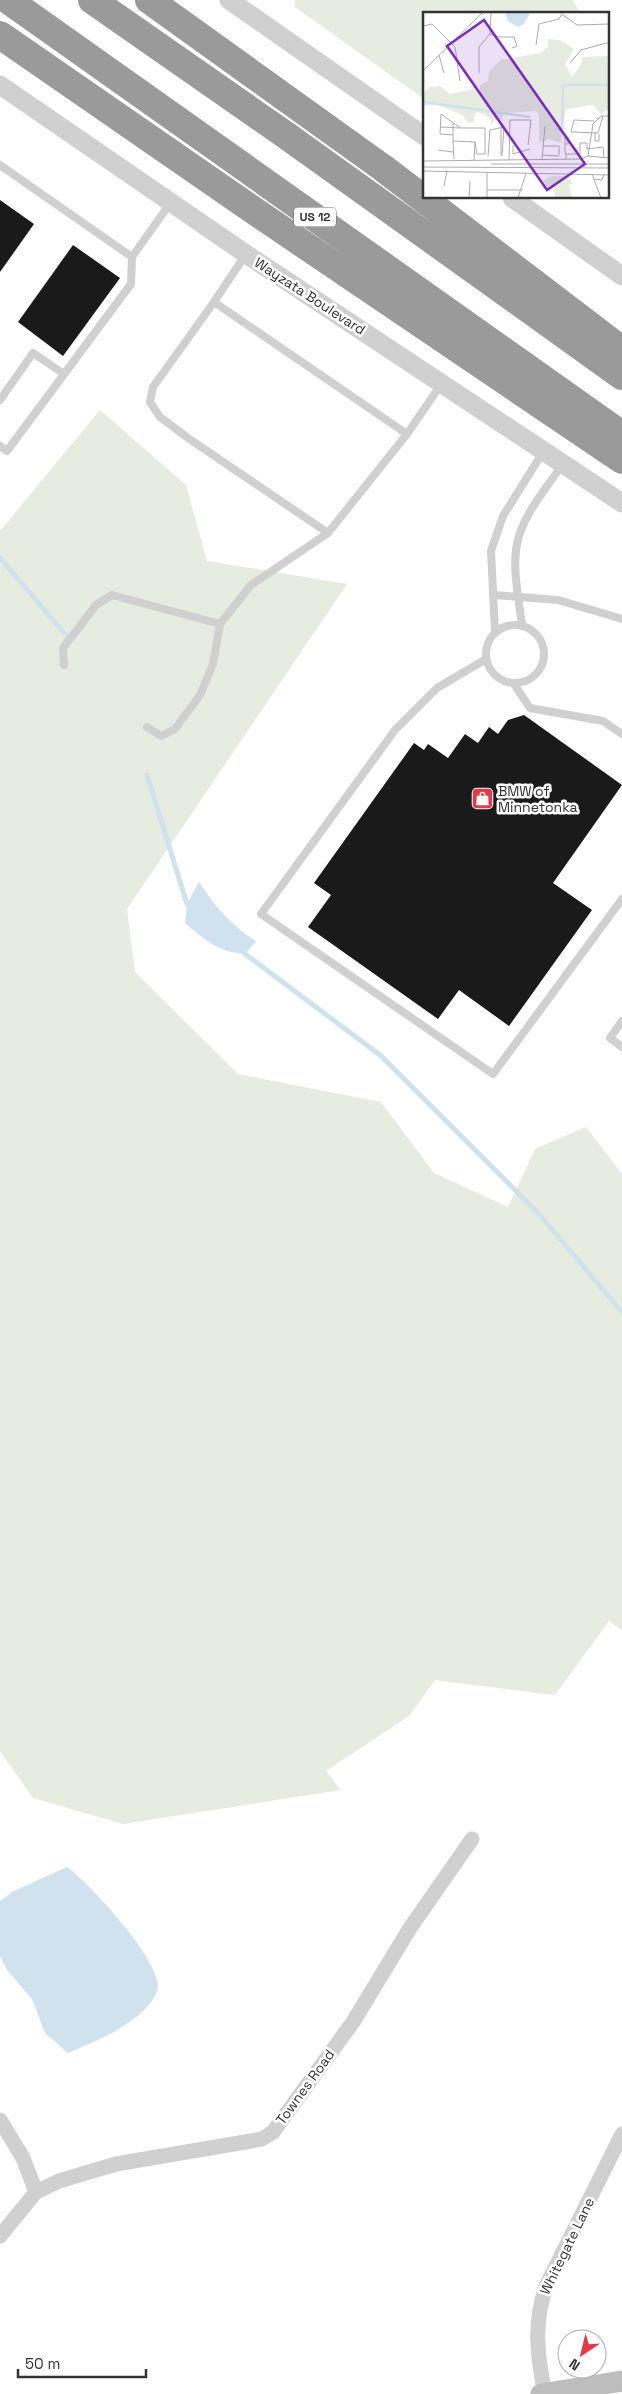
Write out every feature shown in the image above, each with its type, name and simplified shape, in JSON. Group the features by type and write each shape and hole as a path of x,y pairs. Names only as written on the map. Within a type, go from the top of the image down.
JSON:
{"highway":[{"name":"US 12","path":"8,0 622,435"},
{"path":"92,0 622,376"},
{"path":"149,0 423,198"},
{"path":"0,35 253,210 622,460"},
{"path":"425,199 622,350"}],"main road":[{"path":"544,2394 622,2381"}],"street":[{"path":"229,0 423,135"},
{"name":"Wayzata Boulevard","path":"0,85 246,254 622,503"},
{"path":"513,199 622,276"},
{"name":"Townes Road","path":"0,2236 36,2192 86,2171 116,2164 262,2139 273,2132 353,2022 410,1928 472,1839"},
{"path":"0,2120 23,2158 36,2192"},
{"name":"Whitegate Lane","path":"544,2394 537,2328 539,2306 547,2284 622,2134"}],"lane":[{"path":"0,165 132,257"},
{"path":"0,446 7,451 131,284 132,257 171,202"},
{"path":"246,254 153,387 150,402 160,417 188,438 328,533"},
{"path":"214,302 407,434"},
{"path":"0,400 33,353 64,374"},
{"path":"147,727 161,736 175,729 200,695 213,664 220,624 251,585 328,533 407,434 442,383"},
{"path":"495,632 490,551 503,516 544,450"},
{"path":"522,625 518,598 517,544 527,518 564,463"},
{"path":"64,665 63,648 96,605 112,595 220,624"},
{"path":"494,595 558,600 622,619"},
{"path":"522,625 538,636 544,653 539,671 524,682 514,684 496,677 486,659 489,640 495,632 504,626 522,625"},
{"path":"486,659 437,688 395,730 261,914 493,1074 622,900"},
{"path":"514,684 530,708 603,721 622,734"},
{"path":"622,1021 610,1038 622,1047"}],"shaded area":[{"path":"295,0 573,0 579,12 423,12 423,98 295,7"},
{"path":"100,410 186,485 207,561 347,584 127,909 135,972 238,1074 381,1102 434,1173 508,1207 535,1149 586,1127 622,1174 622,1630 609,1621 555,1695 435,1680 409,1716 326,1771 341,1790 123,1824 33,1798 0,1751 0,531"}],"water":[{"path":"199,882 224,915 256,941 245,954 219,948 185,923 187,904"},
{"path":"67,1867 91,1889 124,1925 150,1963 157,1979 157,1991 151,2002 142,2012 118,2029 68,2053 45,2033 32,1999 7,1970 0,1956 0,1901 14,1891"}],"building":[{"path":"0,200 34,224 0,272"},
{"path":"73,245 120,278 63,356 18,322"},
{"path":"524,715 622,785 553,883 592,910 509,1026 459,990 438,1019 308,927 331,895 314,883 414,743 424,750 428,744 448,758 465,734 478,743 489,727 498,734 508,720"}],"waterway":[{"path":"0,558 65,634"},
{"path":"147,775 187,904"},
{"path":"245,954 380,1055 539,1214 622,1312"}],"place":[{"name":"BMW of Minnetonka","path":"482,799"}]}
